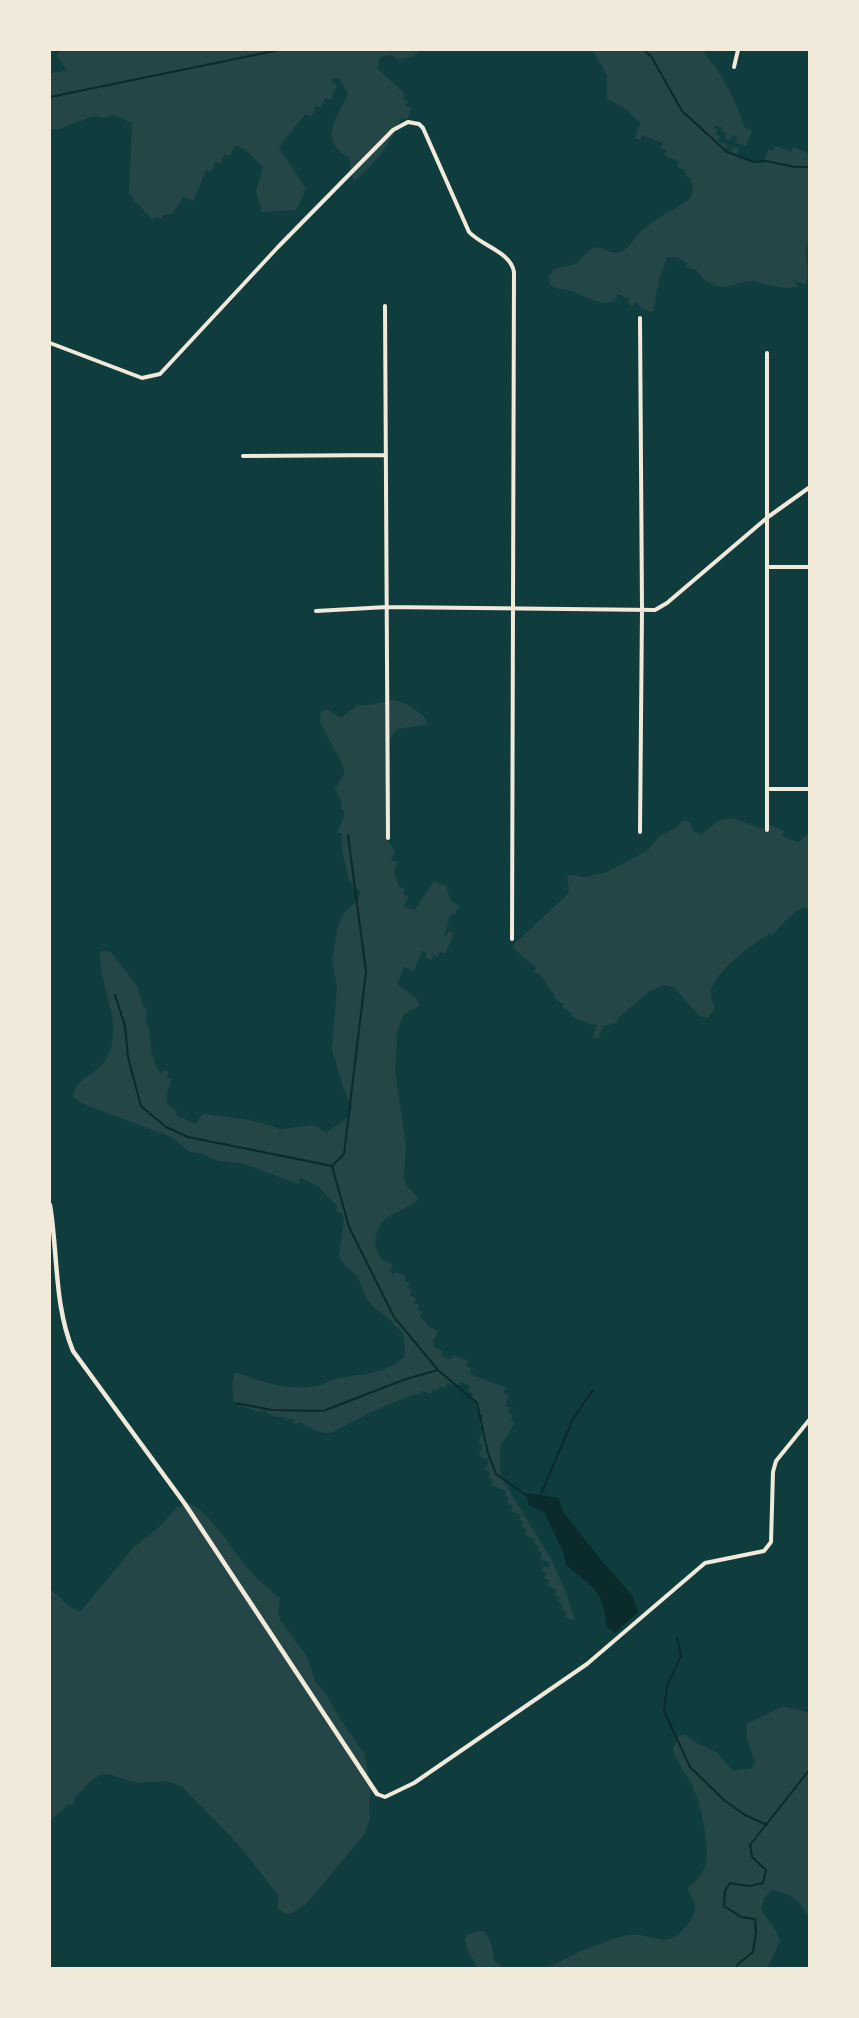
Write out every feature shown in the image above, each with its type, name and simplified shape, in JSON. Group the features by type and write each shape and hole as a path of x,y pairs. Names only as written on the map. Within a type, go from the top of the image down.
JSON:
{"street":[{"path":"734,67 738,50"},
{"path":"50,343 142,378 160,374 302,222 393,130 408,122 419,124 423,128 469,232 510,261 514,273 512,939"},
{"path":"386,306 388,838"},
{"path":"640,318 642,609 640,832"},
{"path":"767,353 767,830"},
{"path":"243,456 386,455"},
{"path":"316,611 387,608 655,610 667,603 768,517 810,487"},
{"path":"767,567 810,567"},
{"path":"768,789 810,789"},
{"path":"50,1205 59,1293 66,1332 73,1351 185,1504 377,1794 385,1797 414,1783 587,1664 705,1563 764,1551 771,1542 773,1472 776,1461 810,1419"}],"shaded area":[{"path":"63,50 419,50 414,56 400,61 392,55 380,57 377,68 405,94 403,99 408,101 406,106 412,108 407,119 402,117 394,134 376,160 354,181 350,169 350,158 334,144 332,136 335,120 348,94 339,78 333,78 332,82 337,84 331,100 325,98 321,108 316,106 312,116 305,114 279,147 306,189 296,210 262,212 256,191 263,167 243,148 234,145 230,156 225,154 220,164 215,162 211,172 206,170 193,201 183,197 173,213 163,216 162,219 158,217 152,219 129,194 132,123 114,115 106,118 94,116 59,129 50,129 50,73 67,71 56,55"},
{"path":"593,50 702,50 729,89 744,127 752,131 746,146 735,142 737,137 733,135 730,140 725,138 727,133 722,131 723,128 712,125 717,129 715,134 720,136 718,141 728,145 726,150 731,152 733,147 739,149 737,155 757,163 763,163 769,149 774,151 776,146 791,152 794,147 809,154 809,241 806,253 808,272 805,285 794,280 798,287 786,288 754,281 727,287 716,286 705,280 696,270 685,267 687,263 678,257 667,257 659,280 653,312 642,309 636,301 633,306 628,304 630,299 618,294 615,301 604,303 551,285 549,277 554,269 578,263 591,249 596,247 609,252 622,251 645,228 689,200 692,192 690,178 686,176 685,170 677,167 679,162 664,155 666,150 661,148 663,143 642,135 640,140 635,138 640,123 627,110 607,99 607,76"},
{"path":"391,700 411,707 427,721 426,725 397,729 392,735 388,751 390,799 386,839 395,850 391,860 398,862 394,871 399,887 405,889 403,894 408,897 404,907 415,910 434,881 446,886 451,902 459,905 455,915 451,914 444,935 446,936 448,931 454,933 445,954 440,952 438,957 433,955 431,960 425,958 427,953 422,951 414,971 404,967 397,984 416,998 420,1005 403,1015 396,1037 395,1071 406,1145 404,1178 407,1186 419,1199 383,1221 377,1230 376,1246 382,1260 393,1264 390,1271 394,1275 396,1272 406,1276 404,1281 409,1283 407,1288 412,1290 410,1295 416,1298 414,1303 419,1305 417,1310 422,1312 420,1316 429,1327 438,1331 433,1341 434,1347 442,1351 441,1356 451,1360 453,1355 468,1361 466,1366 471,1368 470,1374 506,1388 504,1393 509,1395 505,1406 510,1408 508,1413 513,1415 511,1420 515,1422 500,1447 500,1475 552,1561 566,1592 575,1621 565,1617 566,1612 561,1609 563,1604 558,1602 560,1597 555,1595 557,1590 547,1585 549,1580 544,1578 546,1573 541,1571 543,1566 548,1568 550,1563 540,1559 542,1553 537,1551 539,1546 534,1544 535,1539 525,1535 527,1529 522,1527 524,1522 519,1520 521,1515 511,1511 513,1506 508,1503 509,1498 505,1496 506,1491 491,1485 493,1480 488,1477 490,1472 485,1470 489,1460 479,1456 483,1445 478,1443 484,1428 479,1425 483,1415 478,1413 480,1408 475,1406 477,1401 471,1398 473,1393 468,1391 470,1386 460,1382 458,1387 448,1383 445,1388 440,1386 438,1391 433,1389 431,1394 422,1391 418,1395 415,1394 373,1411 331,1433 320,1432 299,1422 298,1425 289,1418 288,1421 283,1417 272,1416 265,1410 259,1412 234,1403 232,1384 235,1372 275,1385 307,1387 339,1378 381,1371 404,1357 403,1335 393,1322 367,1300 358,1277 339,1256 343,1214 336,1211 337,1206 318,1186 301,1178 298,1184 241,1163 218,1161 201,1153 190,1152 171,1137 81,1103 73,1096 79,1083 99,1068 106,1059 113,1041 112,1015 100,964 100,951 111,952 137,986 146,1008 153,1058 161,1074 164,1070 169,1072 167,1077 172,1079 167,1101 177,1111 176,1115 195,1124 204,1114 251,1120 280,1129 314,1125 326,1133 350,1116 352,1106 343,1088 332,1049 337,987 332,960 338,925 345,912 358,900 360,894 359,890 349,881 341,845 342,834 337,832 344,816 341,800 335,789 344,774 344,768 320,722 321,713 324,710 341,718 358,705"},
{"path":"732,818 766,830 769,825 784,831 782,836 798,842 809,834 809,910 803,907 788,918 772,935 770,934 755,944 727,966 711,990 715,1009 708,1018 699,1016 674,987 663,985 650,991 618,1018 617,1023 603,1026 598,1039 593,1037 597,1024 592,1025 571,1016 572,1013 554,998 555,996 540,974 534,972 536,968 513,948 513,945 568,894 567,878 569,875 584,877 607,872 647,851 660,836 674,829 684,820 691,823 693,831 701,835 718,821"},
{"path":"528,1493 558,1498 564,1513 632,1595 638,1612 615,1633 607,1627 599,1596 590,1585 566,1565 564,1554 545,1513 529,1505 526,1495"},
{"path":"188,1503 205,1514 252,1573 280,1598 278,1613 281,1621 307,1657 315,1681 327,1695 340,1719 364,1753 371,1788 370,1818 365,1834 306,1904 292,1913 285,1914 278,1908 278,1896 238,1844 181,1786 166,1781 137,1783 108,1774 100,1775 76,1796 73,1805 69,1804 50,1821 50,1590 72,1608 81,1611 133,1548 161,1525 176,1508"},
{"path":"783,1706 809,1713 809,1918 802,1906 790,1895 772,1890 764,1898 761,1910 775,1929 780,1941 768,1968 547,1968 584,1950 624,1936 634,1935 666,1940 681,1932 695,1912 688,1888 700,1877 707,1855 702,1814 690,1781 675,1756 675,1744 679,1736 685,1735 718,1753 733,1771 752,1768 755,1762 747,1739 746,1724"},
{"path":"483,1931 492,1944 494,1960 503,1968 478,1968 471,1956 466,1939 473,1932"}],"waterway":[{"path":"50,97 279,50"},
{"path":"644,50 651,56 682,111 727,152 754,162 766,161 795,167 810,167"},
{"path":"348,835 366,972 344,1154 332,1166 349,1227 394,1317 438,1370 477,1403 488,1453 496,1474 526,1495"},
{"path":"115,995 125,1026 128,1057 141,1106 166,1127 188,1137 332,1166"},
{"path":"236,1403 272,1410 323,1411 406,1379 438,1370"},
{"path":"541,1494 573,1419 593,1390"},
{"path":"677,1638 681,1656 667,1686 664,1711 690,1767 724,1800 745,1815 767,1825"},
{"path":"736,1968 753,1952 755,1919 741,1917 724,1906 725,1891 730,1883 749,1886 763,1883 766,1870 752,1857 750,1845 810,1769"}]}
